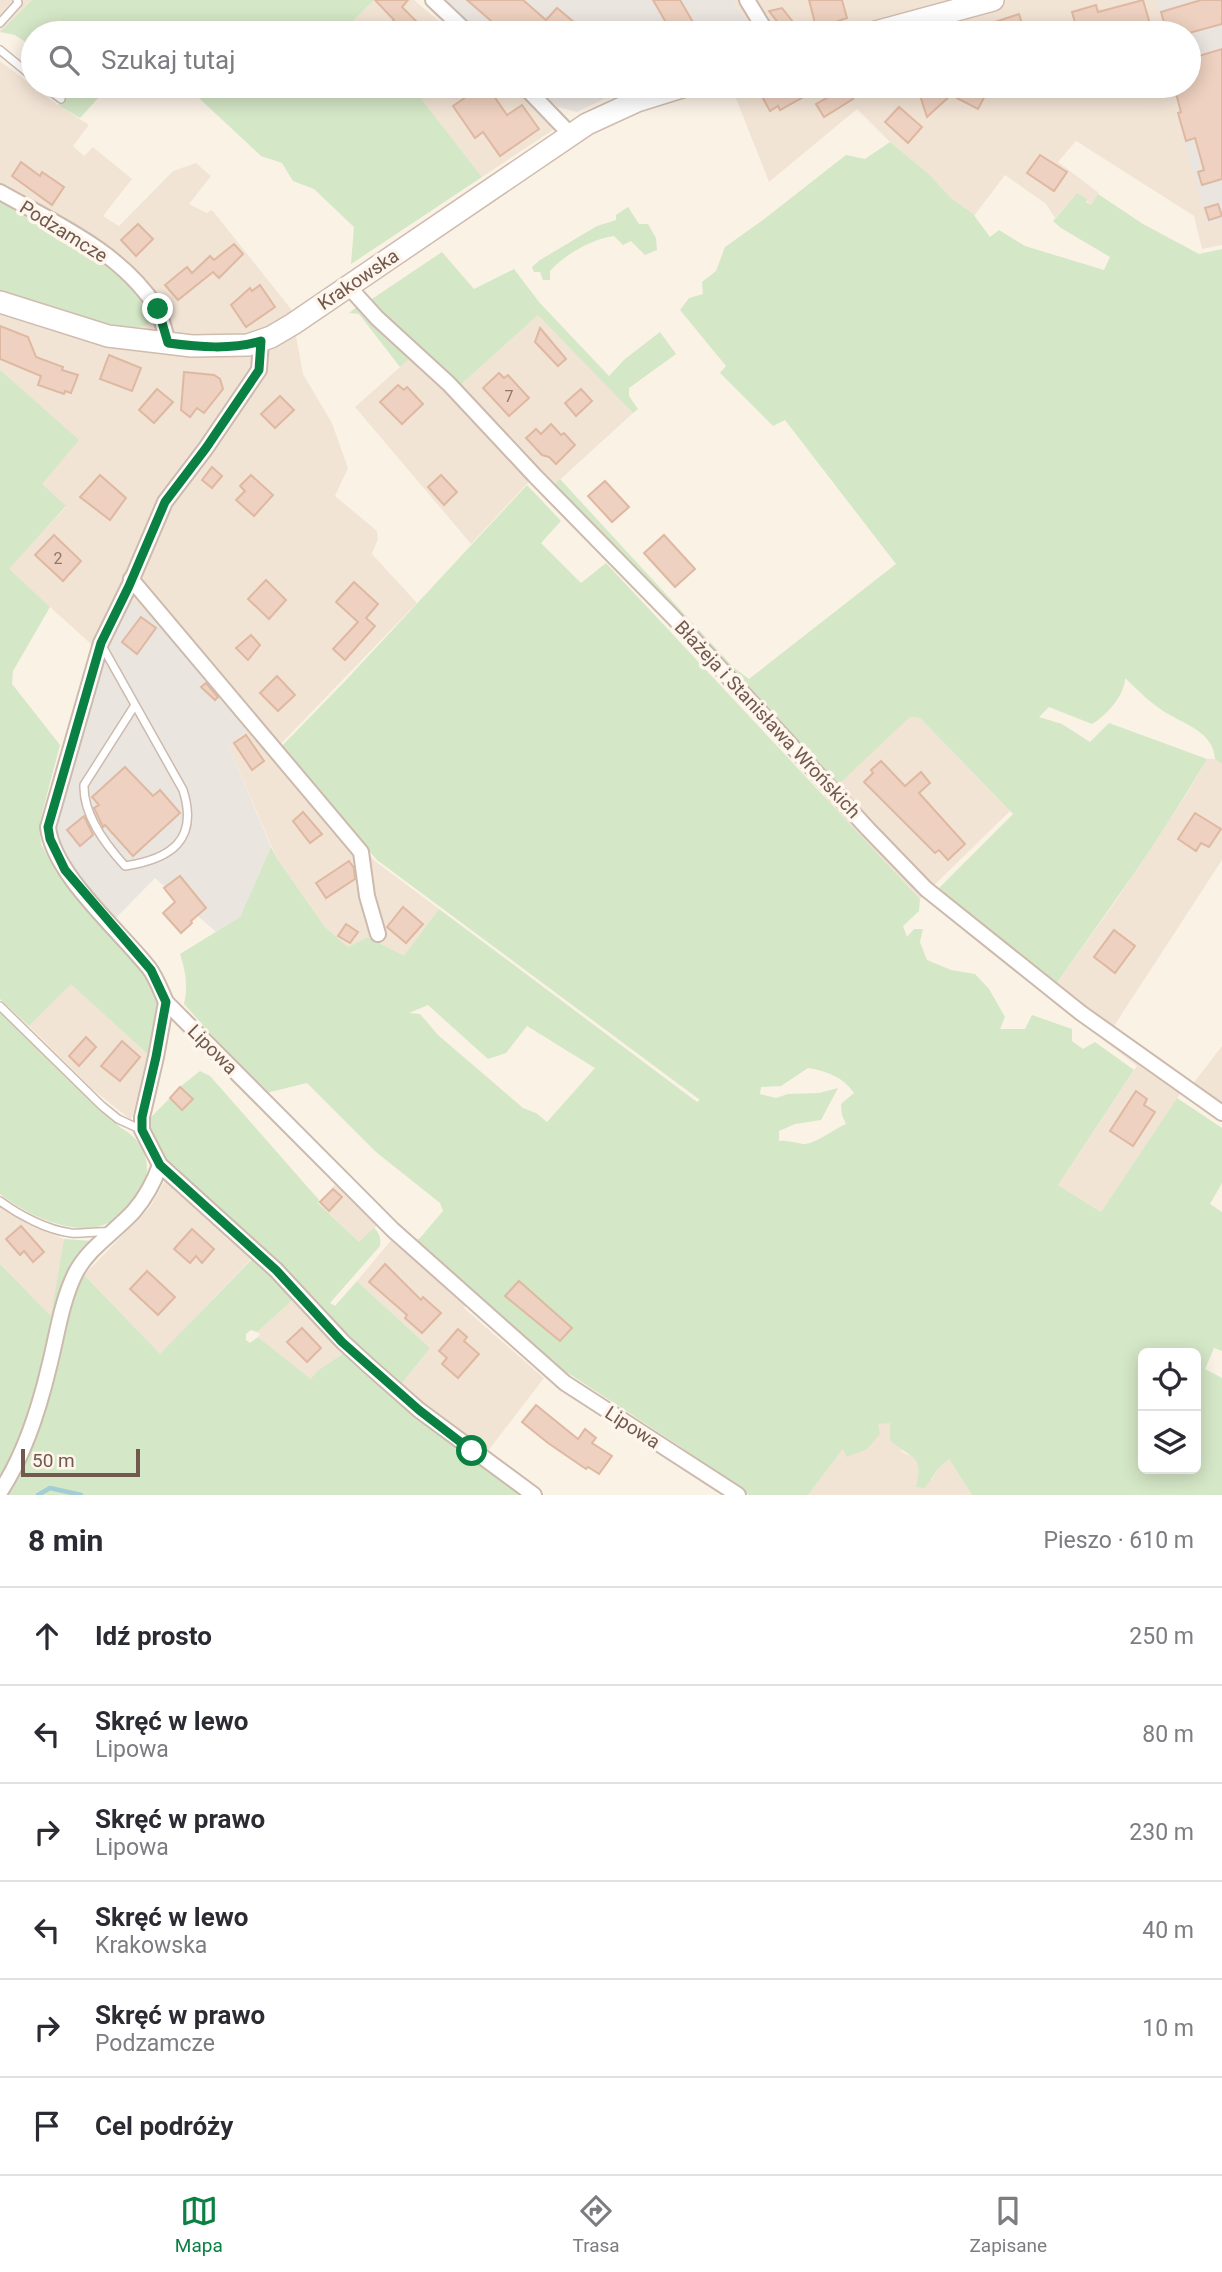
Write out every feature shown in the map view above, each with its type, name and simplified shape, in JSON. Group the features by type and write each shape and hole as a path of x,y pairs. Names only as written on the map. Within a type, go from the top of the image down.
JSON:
{"street":[{"path":"433,0 455,21"},
{"path":"747,0 760,21"},
{"path":"916,21 993,0"},
{"path":"536,98 570,134"},
{"name":"Krakowska","path":"0,302 108,336 192,346 235,346 261,341 293,324 570,134 647,98"},
{"name":"Podzamcze","path":"0,192 102,251 158,309 168,343"},
{"name":"Błażeja i Stanisława Wrońskich","path":"348,286 377,318 449,384 674,617 926,889 1081,1013 1222,1113"},
{"name":"Lipowa","path":"261,341 259,370 165,502 101,643 48,827 50,839 65,870 151,970 166,1002 396,1239 565,1383 738,1495"},
{"path":"131,579 361,852 367,896 378,934"},
{"path":"166,1002 144,1107 142,1130 160,1165 276,1270 342,1342 368,1365 430,1418 534,1495"},
{"path":"0,1492 25,1444 72,1283 84,1261 146,1196 160,1165"}],"lane":[{"path":"0,23 18,3 17,0"},
{"path":"0,50 21,67"},
{"path":"101,643 183,790 188,806 188,824 171,852 145,863 125,866 106,846 83,801 84,785 135,705"},
{"path":"0,1006 102,1106 118,1119 142,1130"},
{"path":"0,1201 11,1209 57,1230 72,1233 110,1232"}],"shaded area":[{"path":"0,0 32,0 0,32"},
{"path":"374,0 414,0 439,21 353,21"},
{"path":"440,0 732,0 747,21 463,21"},
{"path":"732,0 1222,0 1222,245 1202,249 1194,216 1076,141 1058,162 1099,193 1091,205 1077,193 1055,218 1046,204 1005,175 974,216 951,198 929,174 890,142 857,109 769,182 736,98 1201,98 1201,21 747,21"},
{"path":"1156,0 1222,0 1222,221 1207,223 1176,112 1179,111 1175,98 1201,98 1201,21 1162,21"},
{"path":"0,61 21,77 21,98 49,98 89,125 73,146 84,156 93,147 132,179 103,216 119,226 173,171 196,163 211,176 189,204 207,213 213,211 291,309 303,374 332,423 348,468 335,496 377,531 378,539 372,554 417,603 276,749 375,861 439,909 404,957 369,937 348,947 325,927 276,857 229,746 248,730 102,654 8,569 66,507 41,484 78,441 0,370"},
{"path":"421,98 527,98 545,113 553,130 482,177"},
{"path":"547,98 606,98 577,112 558,107"},
{"path":"539,314 633,413 551,488 536,474 471,544 355,407 418,351 456,389"},
{"path":"131,598 199,663 248,730 229,746 271,847 240,917 216,932 155,878 113,921 66,868 51,824 100,658"},
{"path":"910,717 920,718 1010,811 920,899 825,797"},
{"path":"1207,759 1215,759 1222,764 1222,860 1112,1029 1192,1085 1222,1046 1222,1121 1180,1094 1101,1212 1058,1185 1137,1066 1047,997 1115,902"},
{"path":"71,983 150,1056 131,1120 91,1088 29,1026"},
{"path":"167,1177 251,1259 160,1355 84,1275 150,1207"},
{"path":"337,1183 378,1224 360,1243 318,1202"},
{"path":"0,1206 31,1226 64,1239 52,1317 0,1264"},
{"path":"393,1238 467,1303 464,1308 544,1378 485,1455 399,1387 430,1348 357,1281"},
{"path":"297,1296 347,1351 317,1371 311,1379 258,1337 260,1334 257,1332"},
{"path":"878,1423 891,1423 902,1452 916,1458 920,1469 917,1487 932,1479 949,1459 972,1495 808,1495 844,1448"}],"green space":[{"path":"32,0 374,0 353,21 21,21 21,39 0,32"},
{"path":"65,98 98,98 80,118 58,105"},
{"path":"199,98 421,98 482,177 351,264 354,227 314,189 293,181 282,163 261,156"},
{"path":"890,142 929,174 951,198 973,214 990,237 999,230 1025,246 1104,270 1110,257 1053,221 1077,193 1091,205 1098,194 1143,224 1199,254 1222,249 1222,764 1215,759 1213,749 1202,734 1167,714 1125,678 1122,691 1114,704 1092,724 1049,707 1039,717 1062,724 1090,742 1109,723 1207,759 1114,903 1054,987 936,891 1013,814 920,718 910,717 836,787 760,700 741,686 551,488 560,479 733,667 749,679 896,564 785,420 773,426 720,373 726,366 680,310 689,298 703,294 702,282 716,271 725,247 846,155 865,159"},
{"path":"0,200 65,236 110,267 129,285 142,304 149,324 138,327 100,322 0,290"},
{"path":"628,207 639,224 648,224 656,238 657,250 645,255 631,241 623,245 614,236 597,240 571,254 550,271 550,280 543,280 540,272 534,272 532,267 540,260 597,226 616,220 616,215"},
{"path":"442,252 474,289 514,269 539,302 609,376 625,359 660,332 676,354 629,388 629,396 638,409 633,413 538,315 456,389 369,301"},
{"path":"358,306 409,359 400,367 359,314 349,313"},
{"path":"0,370 79,440 42,484 66,506 9,569 50,607 13,671 12,684 60,745 40,821 41,844 56,872 147,976 157,998 156,1035 150,1056 71,984 29,1026 0,999"},
{"path":"527,485 561,521 541,543 581,583 606,563 920,899 919,911 903,926 907,937 914,929 923,929 920,942 927,960 951,970 975,974 989,989 1005,1017 1000,1029 1025,1029 1032,1015 1072,1029 1072,1041 1083,1049 1095,1042 1134,1070 1058,1185 1101,1212 1177,1098 1222,1128 1222,1183 1210,1204 1222,1212 1222,1351 1214,1348 1205,1369 1222,1378 1222,1495 972,1495 949,1459 925,1488 916,1487 917,1462 890,1440 890,1423 878,1424 880,1434 867,1449 847,1457 843,1449 808,1495 749,1495 548,1360 411,1242 420,1238 443,1211 440,1203 376,1152 307,1083 265,1095 184,1004 186,979 180,954 240,917 271,847 325,927 348,947 368,937 404,956 439,909 697,1102 700,1100 377,860 279,749","holes":["428,1005 488,1059 506,1053 527,1026 595,1068 547,1122 536,1113 523,1108 438,1035 420,1014 409,1013","808,1068 828,1073 850,1087 854,1093 841,1104 846,1124 808,1144 779,1141 779,1131 795,1124 821,1120 838,1088 776,1098 760,1094 761,1087 781,1086"]},
{"path":"0,1012 137,1141 146,1157 147,1175 141,1191 131,1207 116,1219 99,1226 79,1228 58,1224 37,1216 0,1194"},
{"path":"200,1071 210,1076 319,1200 318,1203 359,1242 374,1228 378,1232 380,1246 330,1303 335,1306 357,1281 430,1348 399,1387 175,1172 158,1148 147,1121 170,1098 182,1110 193,1099 180,1087"},
{"path":"64,1239 92,1241 67,1276 59,1295 28,1418 0,1481 0,1264 51,1316"},
{"path":"254,1257 297,1296 257,1332 251,1330 246,1334 246,1340 250,1343 258,1337 311,1379 317,1371 347,1351 526,1495 8,1495 29,1452 61,1329 84,1275 160,1354"}],"building":[{"path":"375,0 408,0 402,7 416,21 394,20"},
{"path":"467,0 523,0 546,20 557,8 573,21 491,21"},
{"path":"653,0 680,0 692,21 665,21"},
{"path":"809,0 842,0 847,18 838,21 814,21"},
{"path":"1143,0 1149,21 1075,21 1072,12 1096,5 1098,12"},
{"path":"1201,0 1222,0 1222,24 1201,30 1201,21 1164,21 1161,12"},
{"path":"782,8 792,21 777,21 769,11"},
{"path":"1019,14 1021,21 998,21"},
{"path":"1222,49 1222,179 1202,185 1198,172 1204,170 1195,138 1186,141 1178,113 1181,112 1177,98 1201,98 1201,55"},
{"path":"465,98 495,98 507,115 522,105 539,129 500,156 483,132 475,138 453,106"},
{"path":"763,98 802,98 780,110 778,106 770,111"},
{"path":"827,98 853,99 824,117 816,104"},
{"path":"921,98 948,98 927,117"},
{"path":"957,98 984,98 978,109"},
{"path":"899,107 922,127 908,143 885,122"},
{"path":"1040,155 1067,172 1054,191 1027,173"},
{"path":"21,162 40,176 42,172 64,187 52,205 12,176"},
{"path":"1218,204 1222,216 1209,220 1205,208"},
{"path":"138,224 153,239 136,256 121,240"},
{"path":"234,244 243,254 219,278 213,272 178,300 165,285 187,267 192,273 210,256 214,260"},
{"path":"260,285 275,307 246,327 231,305 250,288 252,291"},
{"path":"0,326 28,337 36,357 78,375 71,393 65,391 64,394 38,385 41,376 0,359"},
{"path":"540,328 566,359 558,366 535,342"},
{"path":"109,355 141,368 132,391 100,379"},
{"path":"184,372 214,375 220,379 223,389 204,413 197,408 190,417 181,410"},
{"path":"499,373 504,378 508,375 529,398 509,416 483,388"},
{"path":"398,385 404,390 407,387 423,404 402,424 380,402"},
{"path":"157,389 173,402 154,423 139,410"},
{"path":"581,389 592,401 576,416 565,403"},
{"path":"280,396 294,410 275,428 261,414"},
{"path":"551,424 575,445 556,464 549,457 542,455 526,438 536,429 541,434"},
{"path":"212,467 222,476 212,488 202,480"},
{"path":"100,475 126,498 110,520 80,497"},
{"path":"251,475 273,495 254,516 236,500 245,491 240,486"},
{"path":"441,475 457,492 444,505 428,487"},
{"path":"605,481 629,507 612,522 588,496"},
{"path":"54,535 81,561 63,581 35,555"},
{"path":"664,535 695,569 675,587 644,553"},
{"path":"266,580 286,600 269,619 248,599"},
{"path":"354,582 378,604 366,618 375,626 345,660 333,649 358,622 336,602"},
{"path":"141,617 156,628 137,654 122,642"},
{"path":"251,635 260,645 248,660 236,648"},
{"path":"277,676 295,695 278,711 260,693"},
{"path":"206,683 218,697 215,700 201,687"},
{"path":"246,735 264,761 252,770 234,743"},
{"path":"881,761 905,786 921,772 930,783 919,793 965,844 948,860 939,850 935,853 864,782 873,773 871,770"},
{"path":"125,767 153,796 160,790 180,813 133,856 105,825 103,827 94,808 99,805 92,797"},
{"path":"303,812 322,834 310,843 293,821"},
{"path":"1195,813 1221,829 1209,847 1201,843 1196,851 1178,839"},
{"path":"84,816 93,835 80,846 67,830"},
{"path":"349,861 354,868 355,879 326,898 316,883"},
{"path":"180,876 206,908 181,933 163,913 175,902 164,888"},
{"path":"403,907 423,924 406,943 387,927"},
{"path":"346,924 358,932 350,943 338,936"},
{"path":"1114,930 1135,946 1115,973 1094,957"},
{"path":"86,1037 96,1047 79,1066 69,1056"},
{"path":"122,1041 140,1057 120,1081 101,1066"},
{"path":"180,1087 193,1099 182,1110 170,1098"},
{"path":"1136,1091 1147,1099 1144,1105 1155,1112 1133,1146 1110,1131"},
{"path":"333,1189 342,1197 329,1211 320,1202"},
{"path":"21,1226 44,1252 33,1262 24,1251 20,1255 6,1239"},
{"path":"192,1229 214,1249 202,1263 196,1256 190,1263 174,1249"},
{"path":"385,1264 421,1300 423,1297 441,1313 422,1333 405,1318 407,1315 369,1282"},
{"path":"147,1271 175,1297 158,1315 130,1289"},
{"path":"519,1281 572,1328 560,1341 505,1296"},
{"path":"302,1328 321,1348 307,1362 287,1342"},
{"path":"458,1329 467,1337 464,1341 479,1354 458,1378 442,1364 447,1358 439,1351"},
{"path":"536,1405 578,1439 585,1429 596,1438 592,1443 612,1456 599,1474 588,1467 586,1469 522,1422"}],"waterway":[{"path":"38,1495 50,1488 81,1495"}],"route":[{"path":"158,309 168,343 235,346 261,341 259,370 165,502 101,643 48,827 50,839 65,870 151,970 166,1002 142,1117 142,1130 160,1165 276,1270 342,1342 419,1410 472,1451"}]}
